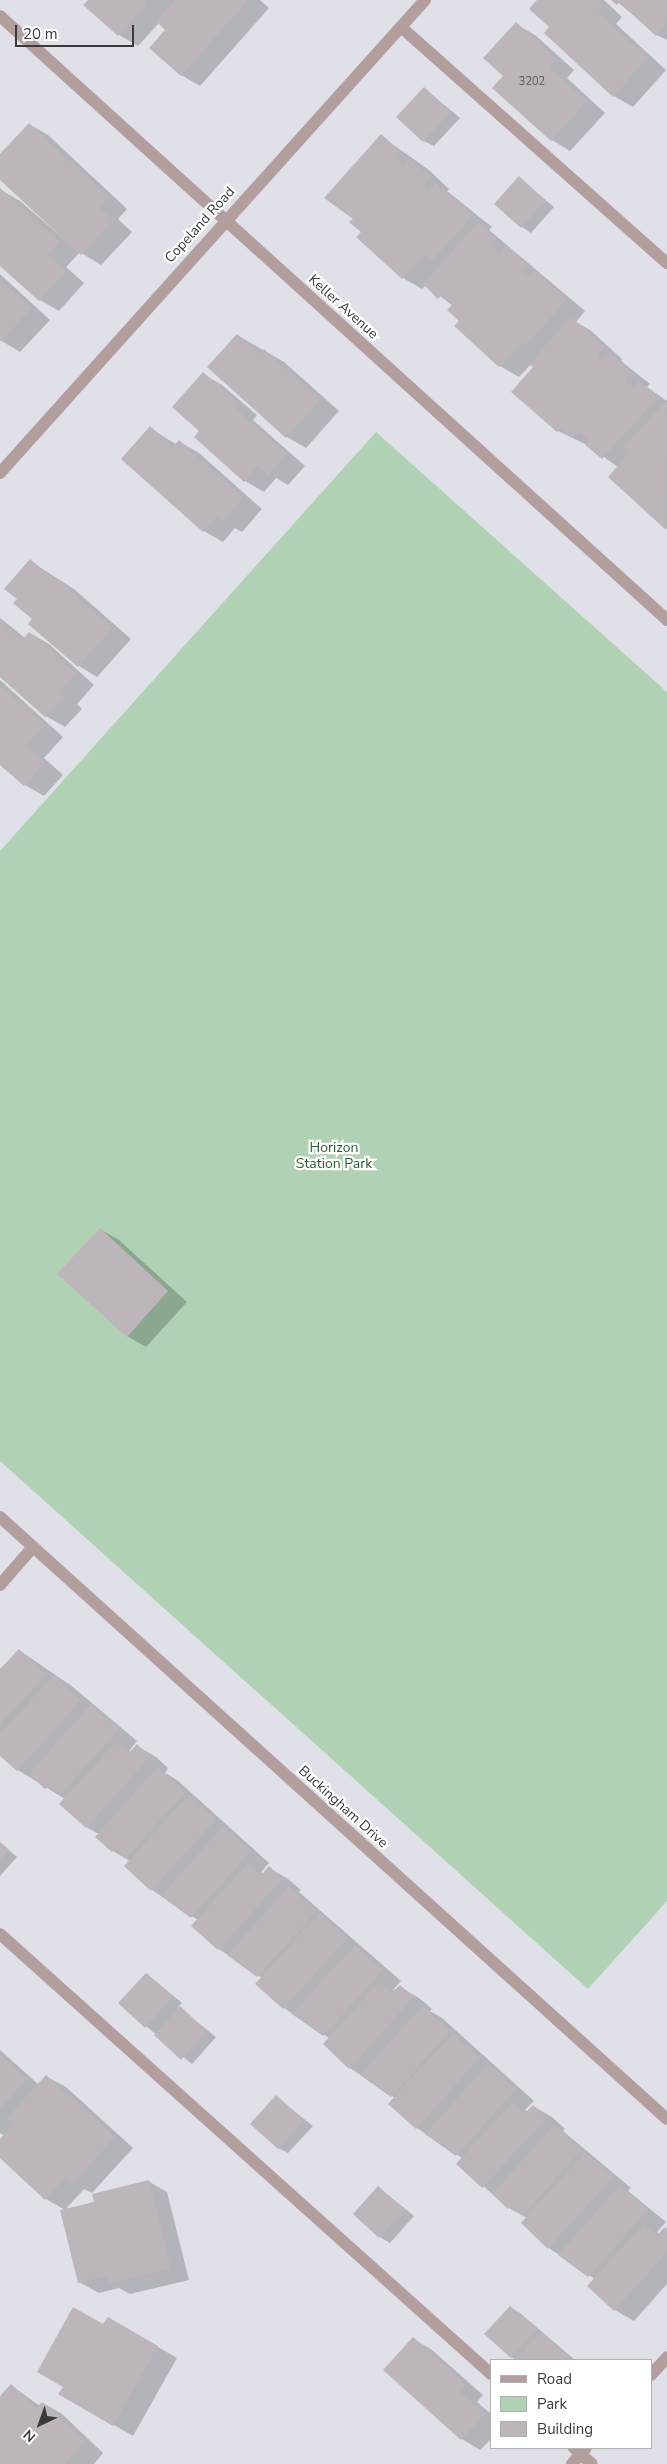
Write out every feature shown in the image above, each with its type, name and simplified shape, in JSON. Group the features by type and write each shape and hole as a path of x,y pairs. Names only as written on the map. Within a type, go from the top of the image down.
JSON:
{"street":[{"name":"Copeland Road","path":"0,473 225,220 425,0"},
{"name":"Keller Avenue","path":"0,16 667,620"},
{"path":"401,27 667,263"},
{"name":"Buckingham Drive","path":"0,1517 667,2120"},
{"path":"0,1585 33,1547"},
{"path":"0,1934 490,2373"},
{"path":"652,2374 667,2357"},
{"path":"572,2464 580,2450 592,2464"}],"green space":[{"name":"Horizon Station Park","path":"376,432 667,692 667,1901 588,1989 0,1461 0,851"}],"building":[{"path":"88,0 145,0 147,4 118,36 83,5"},
{"path":"175,0 248,0 181,76 149,48 165,30 156,21"},
{"path":"537,0 598,0 604,5 598,12 648,58 613,97 544,33 549,27 529,9"},
{"path":"611,0 667,0 667,23 656,36 619,2 617,5"},
{"path":"516,22 556,59 549,67 587,101 551,141 492,88 503,76 483,58"},
{"path":"424,87 451,112 423,142 396,117"},
{"path":"29,123 109,197 100,208 114,220 81,255 0,180 0,154"},
{"path":"381,134 400,151 395,158 403,165 409,158 431,177 423,185 429,191 436,183 473,215 432,261 425,255 402,279 356,237 361,232 349,222 353,219 324,198"},
{"path":"519,176 546,201 521,228 494,204"},
{"path":"0,188 60,242 48,255 66,272 39,301 0,266"},
{"path":"479,222 497,239 491,245 499,253 506,245 528,265 521,272 527,278 534,270 567,300 525,346 522,343 499,367 454,326 459,321 447,310 453,304 442,295 438,299 423,284"},
{"path":"0,279 32,308 0,342"},
{"path":"571,317 604,347 597,356 603,360 610,353 632,372 625,380 633,387 639,381 658,397 602,459 585,445 589,441 579,432 573,438 561,428 557,432 511,392 533,367 529,364"},
{"path":"237,334 260,354 264,349 320,400 286,438 207,367"},
{"path":"203,372 239,403 235,408 287,454 268,475 258,466 244,482 194,437 199,431 172,407"},
{"path":"665,402 667,404 666,530 608,477 630,452 624,447"},
{"path":"150,426 173,447 179,440 243,498 222,522 217,517 203,532 121,459"},
{"path":"30,559 53,579 55,577 112,628 78,667 28,624 32,619 13,603 17,599 4,589"},
{"path":"0,620 22,640 29,632 76,673 59,693 64,697 45,717 0,677"},
{"path":"0,685 45,725 26,746 45,763 24,786 0,765"},
{"path":"100,1228 168,1291 127,1337 57,1274"},
{"path":"19,1649 46,1674 0,1725 0,1669"},
{"path":"54,1675 81,1700 17,1771 0,1756 0,1734"},
{"path":"91,1704 119,1729 60,1795 49,1786 45,1789 29,1774"},
{"path":"116,1742 129,1753 137,1744 150,1757 86,1828 59,1804"},
{"path":"158,1767 186,1792 126,1858 115,1848 112,1852 95,1837"},
{"path":"189,1794 216,1819 151,1891 124,1866"},
{"path":"223,1826 251,1851 191,1918 161,1896"},
{"path":"0,1844 8,1851 0,1860"},
{"path":"248,1863 261,1875 269,1866 283,1879 218,1950 191,1926"},
{"path":"289,1886 317,1911 257,1977 227,1955"},
{"path":"320,1913 347,1938 283,2009 255,1984"},
{"path":"355,1945 383,1970 323,2036 292,2014"},
{"path":"146,1973 173,1997 145,2028 118,2003"},
{"path":"379,1982 392,1993 400,1985 414,1997 349,2069 323,2044"},
{"path":"180,2006 207,2031 181,2060 154,2035"},
{"path":"423,2006 450,2031 391,2097 360,2075"},
{"path":"453,2033 480,2058 416,2129 388,2104"},
{"path":"0,2054 27,2079 0,2109"},
{"path":"488,2064 516,2089 456,2156 425,2134"},
{"path":"46,2075 115,2137 73,2183 66,2177 45,2200 0,2158 0,2139 14,2124 7,2118"},
{"path":"276,2095 304,2120 278,2149 250,2124"},
{"path":"513,2102 525,2113 533,2105 547,2118 482,2188 456,2164"},
{"path":"554,2125 582,2150 522,2216 511,2206 508,2209 492,2194"},
{"path":"585,2152 613,2177 548,2249 521,2223"},
{"path":"149,2180 171,2269 110,2284 107,2276 78,2283 60,2210 94,2202 92,2194"},
{"path":"620,2185 648,2210 588,2277 558,2255"},
{"path":"378,2186 405,2210 379,2238 353,2214"},
{"path":"644,2224 657,2235 665,2227 667,2229 667,2252 614,2311 587,2286"},
{"path":"510,2306 537,2329 511,2358 484,2334"},
{"path":"73,2307 103,2324 108,2317 158,2346 113,2426 58,2394 63,2387 37,2372"},
{"path":"541,2332 567,2355 564,2359 516,2359"},
{"path":"413,2337 465,2384 459,2391 485,2414 461,2440 383,2370"},
{"path":"11,2384 36,2408 42,2402 85,2442 64,2464 0,2464 0,2396"}]}
